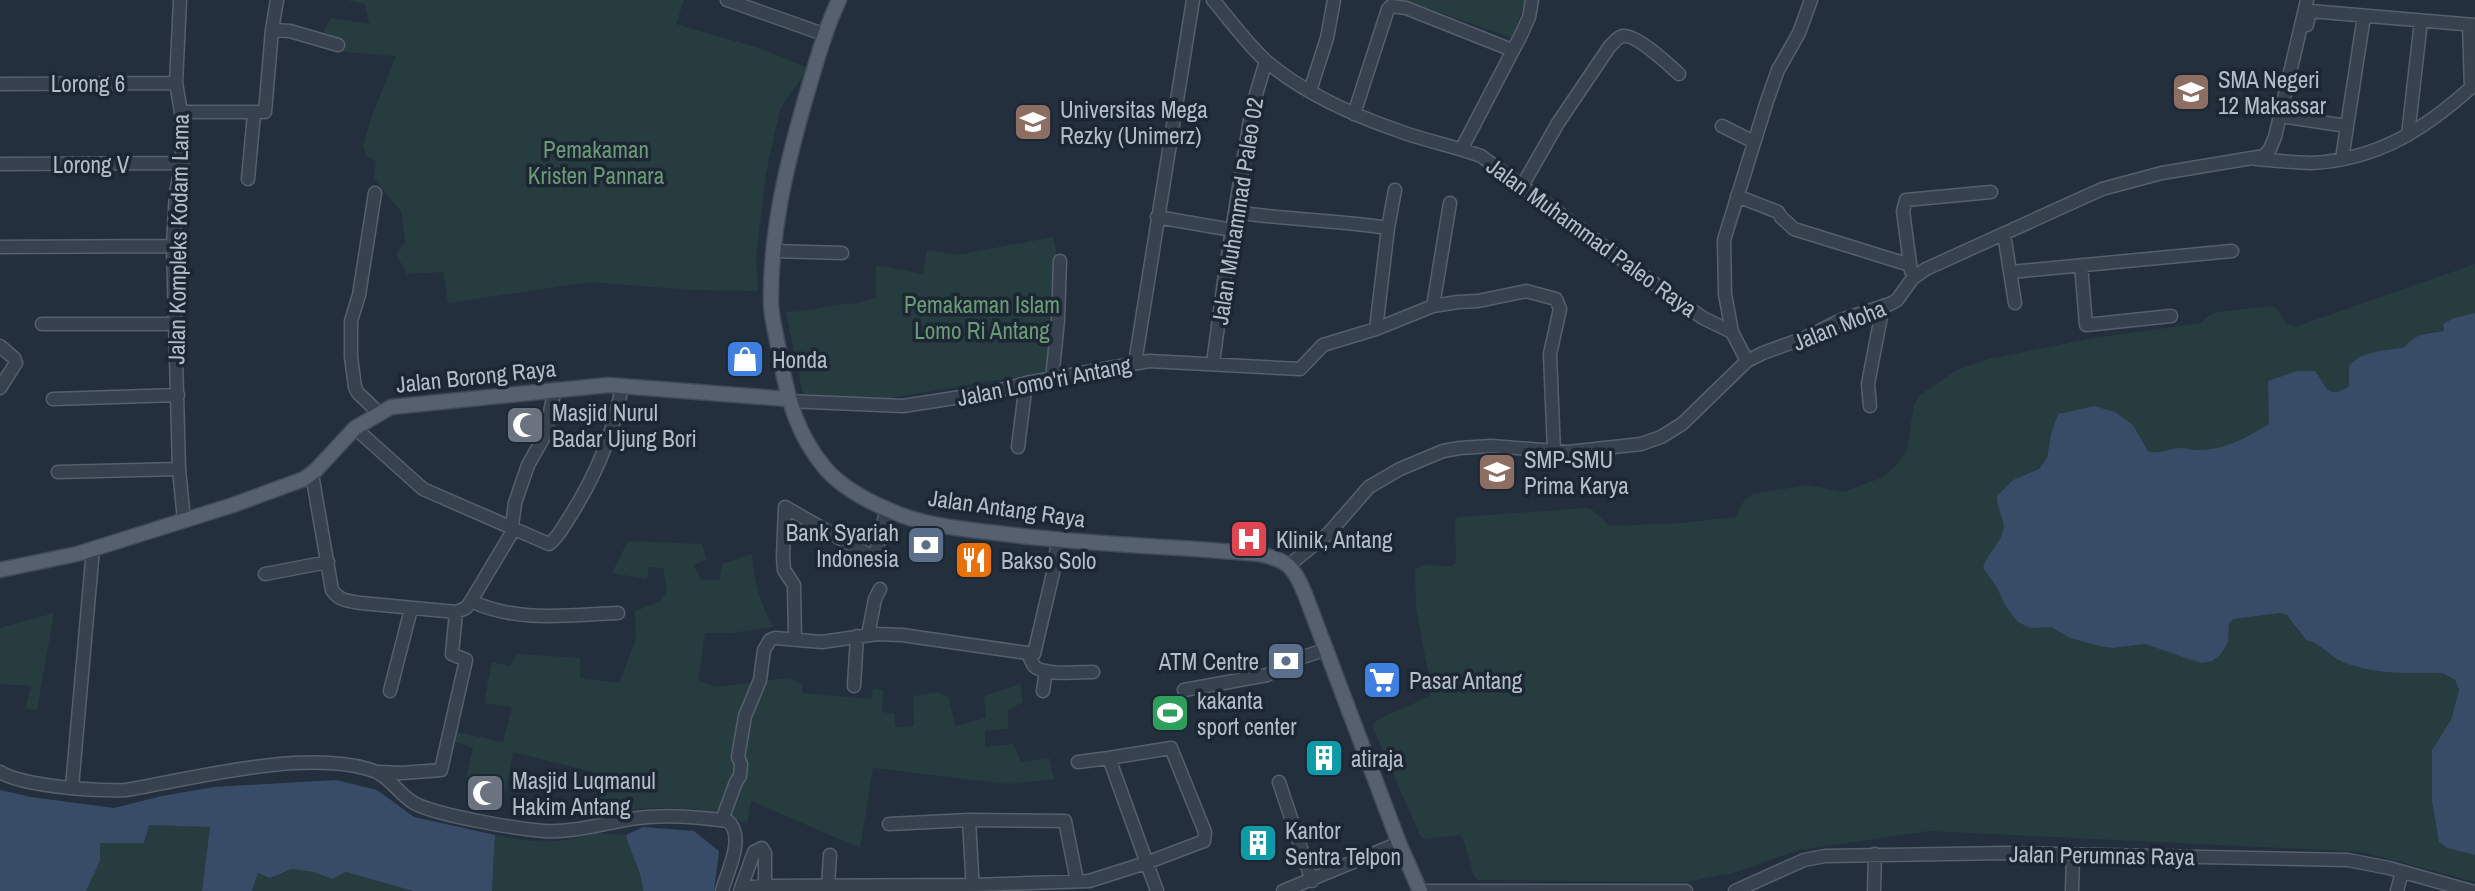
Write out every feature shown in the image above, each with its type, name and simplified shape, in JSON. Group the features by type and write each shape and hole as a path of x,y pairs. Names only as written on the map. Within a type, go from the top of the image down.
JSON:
{"main road":[{"name":"Jalan Antang Raya","path":"839,0 790,149 781,189 771,305 788,400 797,422 826,470 845,485 887,508 929,523 1058,540 1259,554 1280,559 1289,565"},
{"name":"Jalan Borong Raya","path":"0,570 38,564 93,549 282,488 312,474 355,428 391,407 555,389 622,386 788,400"},
{"path":"1289,565 1298,577 1327,649 1399,843 1420,891"}],"street":[{"name":"Jalan Kompleks Kodam Lama","path":"180,0 176,83 181,112 182,163 176,192 173,246 179,469 184,520"},
{"path":"181,112 265,112 277,0"},
{"path":"727,0 826,35"},
{"path":"1135,363 1193,0"},
{"name":"Jalan Muhammad Paleo Raya","path":"1213,0 1266,61 1310,91 1354,114 1401,132 1462,148 1481,156 1674,298 1703,318 1732,332"},
{"path":"1310,91 1327,38 1334,0"},
{"path":"1462,148 1529,17 1532,0"},
{"path":"1747,361 1732,332 1725,294 1724,240 1778,70 1799,33 1811,0"},
{"path":"2256,159 2264,156 2270,149 2281,115 2307,0"},
{"path":"1354,114 1391,6 1406,8 1512,50"},
{"path":"2281,115 2290,107 2310,11 2472,25 2473,86"},
{"path":"2342,159 2364,16"},
{"path":"2408,135 2421,21"},
{"path":"272,30 290,31 338,45"},
{"path":"1522,186 1558,123 1619,38 1633,38 1679,74"},
{"name":"Jalan Muhammad Paleo 02","path":"1213,363 1254,97 1266,61"},
{"name":"Lorong 6","path":"0,83 176,83"},
{"name":"Jalan Moha","path":"1289,565 1329,533 1369,487 1424,459 1451,450 1491,446 1554,452 1593,450 1641,444 1661,437 1682,424 1747,361 1762,353 1798,342 1841,320 1897,300 1913,278 1926,269 2102,189 2210,164 2256,159 2311,163 2375,152 2423,126 2473,86"},
{"path":"248,179 254,114"},
{"path":"2281,115 2347,126"},
{"path":"1722,126 1754,142"},
{"name":"Lorong V","path":"0,164 182,163"},
{"path":"1395,190 1376,329 1433,306 1478,301 1526,291 1556,299 1560,309 1550,354 1554,452"},
{"path":"1913,278 1903,211 1906,200 1992,192"},
{"path":"375,193 359,295 351,321 350,341 355,387 379,413"},
{"path":"1737,196 1778,212 1794,229 1910,265"},
{"path":"1433,306 1450,203"},
{"path":"1236,212 1295,220 1351,222 1388,229"},
{"path":"1157,217 1232,230"},
{"path":"2004,234 2015,303"},
{"path":"0,247 173,246"},
{"path":"774,251 842,253"},
{"path":"2011,272 2232,251"},
{"path":"1052,379 1059,320 1060,261"},
{"path":"2081,265 2086,325 2171,316"},
{"path":"1870,406 1868,384 1883,306"},
{"path":"42,324 175,324"},
{"name":"Jalan Lomo'ri Antang","path":"788,400 903,406 993,392 1026,383 1135,363 1173,361 1300,369 1323,345 1376,329"},
{"path":"0,346 16,363 0,388"},
{"path":"1018,447 1026,383"},
{"path":"355,428 423,489 545,543 552,543 600,463 622,386"},
{"path":"312,474 332,590 338,598 360,603 456,612 466,608 471,601 514,528 517,497 528,465 545,435 555,389"},
{"path":"53,399 178,395"},
{"path":"58,472 179,469"},
{"path":"795,640 794,585 784,570 784,509 786,507 867,556 872,556 877,548 887,508"},
{"path":"722,820 740,776 741,764 738,757 742,729 749,703 760,680 764,650 770,640 775,638 822,642 863,636 902,635 1028,655 1036,652 1058,540"},
{"path":"72,787 93,549"},
{"path":"265,574 328,562"},
{"path":"855,685 863,636 880,589"},
{"path":"471,601 506,613 546,616 618,613"},
{"path":"390,691 411,609"},
{"path":"377,772 402,774 440,770 466,660 452,654 456,612"},
{"path":"1184,690 1267,676 1294,660 1327,649"},
{"path":"1028,655 1035,667 1046,671 1093,672"},
{"path":"1043,691 1046,671"},
{"path":"765,886 765,853 762,848 754,852 741,889 765,886 973,888 1077,881 1101,878 1202,844 1206,839 1171,748 1078,762"},
{"path":"1109,758 1157,891"},
{"path":"0,772 26,782 127,790 239,770 293,764 333,764 367,768 377,772 421,807 541,831 567,830 648,817 722,820 732,824 736,837 722,891"},
{"path":"1279,782 1312,881"},
{"path":"890,824 969,820 1065,821 1077,881"},
{"path":"969,820 973,888"},
{"path":"1283,891 1399,843"},
{"name":"Jalan Perumnas Raya","path":"1735,891 1753,888 1804,860 1825,856 2008,853 2348,860 2471,891"},
{"path":"1874,891 1875,854"},
{"path":"828,886 830,855"},
{"path":"2072,891 2073,856"},
{"path":"2397,891 2402,872"},
{"path":"1420,891 1686,891"}],"green space":[{"name":"Pemakaman Kristen Pannara","path":"346,0 684,0 676,24 762,49 808,68 780,109 766,173 756,258 758,291 692,290 590,282 448,303 443,272 407,274 396,254 405,242 401,211 374,179 376,161 367,157 363,147 371,118 396,56 345,52 318,42 331,18 369,24 365,4"},
{"path":"1405,0 1525,0 1512,38"},
{"name":"Pemakaman Islam Lomo Ri Antang","path":"1053,237 1057,256 1052,279 1061,288 1052,371 884,399 803,394 786,312 857,303 876,297 876,265 923,274 927,250 957,255"},
{"path":"2475,264 2475,313 2454,318 2445,331 2424,333 2405,347 2375,352 2353,361 2349,366 2349,386 2336,392 2331,392 2314,371 2297,371 2268,381 2270,424 2227,446 2153,452 2148,451 2130,425 2112,411 2089,408 2058,414 2047,458 2039,469 2013,480 1997,496 2004,531 1983,568 2006,607 2059,630 2070,638 2113,648 2145,644 2167,650 2228,642 2229,624 2233,619 2281,613 2287,615 2301,635 2344,662 2375,671 2442,673 2455,680 2459,690 2451,720 2432,750 2432,802 2439,842 2447,848 2475,855 2475,882 2363,852 1929,831 1799,850 1733,873 1687,882 1478,880 1474,876 1460,835 1424,839 1420,835 1373,724 1430,696 1431,686 1416,609 1415,569 1423,565 1452,566 1456,563 1455,519 1587,508 1611,526 1681,523 1735,517 1745,499 1753,494 1808,485 1843,492 1881,478 1897,465 1907,449 1914,405 1919,396 1957,370 1988,359 2094,338 2201,323 2209,315 2219,312 2271,306 2277,309 2286,323 2295,327"},
{"path":"628,541 702,544 707,559 694,565 701,580 719,580 722,564 752,554 758,592 773,627 732,633 705,633 698,681 716,687 788,678 802,684 802,693 871,699 873,689 883,690 882,712 894,714 896,727 914,726 913,696 938,692 949,698 955,726 986,718 984,696 1020,684 1023,702 1008,710 1008,729 985,731 985,747 1014,744 1021,762 1049,758 1054,779 1008,784 873,768 860,848 751,801 747,824 695,809 659,808 605,812 593,772 513,752 506,792 466,780 473,748 447,739 451,731 503,742 512,707 484,703 492,662 509,666 517,654 580,658 580,678 619,683 636,639 635,611 659,602 667,591 663,568 649,567 647,579 612,573"},
{"path":"54,613 37,710 25,709 31,686 0,684 0,628"},
{"path":"149,825 210,827 202,891 86,891 100,861 100,843 144,843"},
{"path":"596,833 626,835 641,877 643,891 492,891 495,835 546,842"},
{"path":"292,869 314,872 332,879 346,872 413,891 252,891 258,873 283,874"}],"water":[{"path":"2475,313 2475,855 2447,848 2439,842 2432,802 2432,750 2451,720 2459,690 2455,680 2442,673 2380,671 2343,662 2306,640 2287,615 2281,613 2233,619 2229,624 2228,642 2221,654 2212,661 2201,663 2145,644 2113,648 2099,646 2070,638 2051,627 2030,628 2018,622 1983,568 2003,531 1997,496 2013,480 2039,469 2047,458 2058,414 2094,406 2115,412 2133,425 2148,451 2217,448 2269,424 2268,381 2297,371 2315,371 2331,392 2336,392 2349,386 2349,366 2361,357 2405,347 2418,336 2444,331 2443,324 2454,318"},
{"path":"336,780 377,790 414,817 495,835 492,891 413,891 346,872 332,879 314,872 292,869 270,878 258,873 252,891 202,891 210,827 149,825 144,843 100,843 100,861 86,891 0,891 0,790 114,808 214,787"},
{"path":"643,827 694,831 719,851 714,891 643,891 641,877 626,835"}],"place":[{"name":"SMA Negeri 12 Makassar","path":"2191,92"},
{"name":"Universitas Mega Rezky (Unimerz)","path":"1033,122"},
{"name":"Honda","path":"745,359"},
{"name":"Masjid Nurul Badar Ujung Bori","path":"525,425"},
{"name":"SMP-SMU Prima Karya","path":"1497,472"},
{"name":"Klinik, Antang","path":"1249,539"},
{"name":"Bank Syariah Indonesia","path":"926,545"},
{"name":"Bakso Solo","path":"974,560"},
{"name":"ATM Centre","path":"1286,661"},
{"name":"Pasar Antang","path":"1382,680"},
{"name":"kakanta sport center","path":"1170,713"},
{"name":"atiraja","path":"1324,758"},
{"name":"Masjid Luqmanul Hakim Antang","path":"485,793"},
{"name":"Kantor Sentra Telpon","path":"1258,843"}]}
